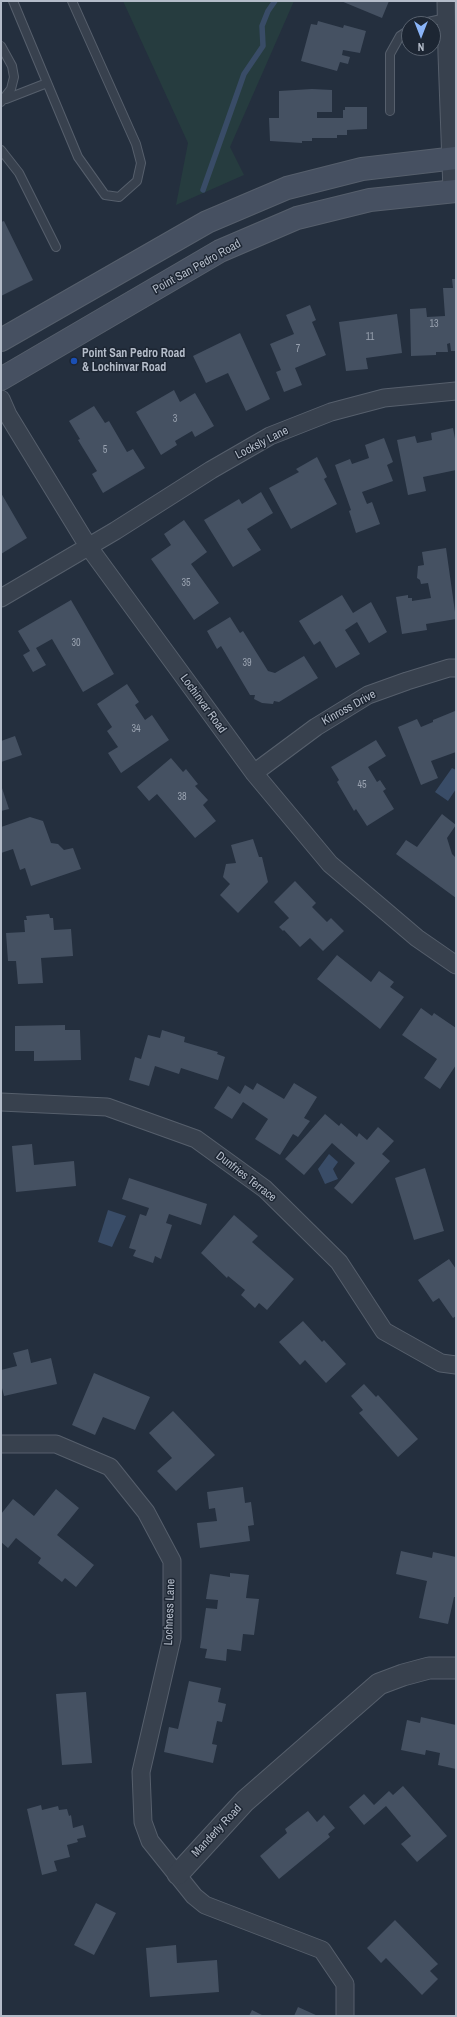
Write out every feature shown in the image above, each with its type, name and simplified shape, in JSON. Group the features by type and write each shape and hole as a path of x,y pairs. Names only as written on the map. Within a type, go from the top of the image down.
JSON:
{"main road":[{"path":"1,340 207,222 287,188 362,169 453,158"},
{"name":"Point San Pedro Road","path":"1,379 220,251 297,218 370,200 454,191"}],"street":[{"path":"446,1 451,18 454,191"},
{"name":"Locksly Lane","path":"1,598 211,470 270,436 331,412 384,398 456,391"},
{"name":"Lochinvar Road","path":"1,400 8,415 88,546 254,773 330,864 417,938 456,964"},
{"name":"Kinross Drive","path":"254,773 316,727 368,695 449,668 456,668"},
{"name":"Dunfries Terrace","path":"1,1102 107,1106 196,1139 265,1189 339,1262 384,1331 441,1363 456,1365"},
{"name":"Lochness Lane","path":"1,1444 56,1444 110,1467 146,1512 172,1561 172,1638 141,1772 143,1822 150,1841 178,1874"},
{"name":"Manderly Road","path":"178,1874 245,1801 380,1684 403,1674 429,1668 456,1668"},
{"path":"178,1874 194,1896 205,1905 322,1950 345,1984 345,2016"}],"lane":[{"path":"13,1 78,157 105,195 119,197 137,181 141,163 136,144 72,1"},
{"path":"441,20 451,18"},
{"path":"390,111 390,54 401,35"},
{"path":"1,46 12,66 14,77 12,90 3,100"},
{"path":"3,100 47,84"},
{"path":"1,150 19,173 56,246"}],"green space":[{"path":"123,1 294,1 230,147 244,175 176,205 188,143"}],"water":[{"path":"452,768 456,770 456,789 448,801 435,792"},
{"path":"329,1154 338,1162 333,1169 338,1179 325,1184 318,1169"},
{"path":"108,1210 126,1216 112,1247 98,1242"}],"building":[{"path":"341,1 389,1 382,18"},
{"path":"318,21 343,28 344,25 366,31 360,53 343,50 342,55 350,57 348,64 340,62 337,71 301,61 311,24 317,25"},
{"path":"312,89 332,90 332,112 317,112 317,118 343,118 343,110 345,110 345,107 367,107 367,129 347,130 347,135 337,135 337,138 312,138 312,141 302,141 302,143 270,141 269,118 279,118 279,91"},
{"path":"4,221 33,280 1,296 1,222"},
{"path":"452,279 456,279 456,351 451,351 450,343 447,344 448,352 436,352 436,355 411,356 410,309 426,308 427,317 445,316 443,288 453,288"},
{"path":"310,305 316,320 312,322 326,355 295,368 302,385 284,392 276,372 281,370 270,344 294,334 286,315"},
{"path":"397,314 402,353 366,358 368,369 346,371 339,322"},
{"path":"240,333 270,399 246,411 228,373 206,383 193,356"},
{"path":"174,390 180,402 195,393 214,426 195,437 192,431 175,441 177,445 161,455 136,412"},
{"path":"94,406 105,423 109,421 127,452 133,449 145,468 103,493 92,474 97,471 78,440 80,439 69,421"},
{"path":"453,428 456,444 456,470 423,477 426,491 408,495 397,440 415,436 417,443 432,440 431,433"},
{"path":"384,438 393,462 387,465 393,481 362,492 367,504 372,502 380,524 356,533 349,511 351,510 335,465 350,459 352,464 369,458 365,445"},
{"path":"317,457 327,477 324,479 337,504 291,529 269,488 299,472 296,469"},
{"path":"261,492 273,513 247,529 261,550 233,567 204,520 239,499 242,504"},
{"path":"1,493 27,538 1,554"},
{"path":"184,520 207,552 191,564 219,603 194,620 151,559 171,545 164,534"},
{"path":"446,548 456,619 426,624 427,630 402,634 396,597 408,595 408,598 412,598 412,601 431,598 428,583 421,584 420,580 417,578 418,566 424,565 422,552"},
{"path":"342,595 353,613 371,602 387,632 369,643 357,622 345,630 360,654 336,668 320,641 314,645 299,621"},
{"path":"71,600 114,674 83,692 52,639 36,648 46,665 33,672 23,655 30,651 18,631"},
{"path":"230,617 240,633 243,631 268,671 275,673 304,656 318,678 279,702 274,701 273,704 262,703 254,699 255,695 250,695 221,646 217,649 207,631"},
{"path":"127,684 139,702 135,705 145,720 152,715 169,740 121,773 108,753 118,747 107,731 112,727 97,704"},
{"path":"455,711 456,752 431,761 438,778 421,785 398,727 417,719 421,727 433,722 433,720"},
{"path":"15,736 22,755 1,762 1,741"},
{"path":"376,740 386,756 368,767 377,782 380,780 386,789 383,791 394,809 367,826 356,809 354,811 337,782 339,780 331,767"},
{"path":"171,758 183,772 186,769 198,784 195,786 208,800 203,805 216,821 195,838 157,794 149,801 137,787"},
{"path":"1,785 9,809 1,811"},
{"path":"442,814 456,825 447,838 452,854 456,858 456,898 396,854 406,840 417,847"},
{"path":"30,817 43,821 51,843 58,844 64,850 73,848 81,869 31,886 25,868 20,870 13,849 1,853 1,827"},
{"path":"253,839 259,857 262,857 268,882 238,913 220,895 230,884 223,877 226,864 236,863 231,845"},
{"path":"295,881 316,903 312,907 327,922 331,918 344,931 323,951 310,938 300,947 284,930 283,931 279,927 289,918 274,902"},
{"path":"49,914 50,918 53,918 54,930 71,929 73,956 41,958 43,983 18,984 16,961 8,961 6,933 25,932 24,920 27,920 26,916"},
{"path":"337,955 371,982 379,971 394,982 390,987 404,997 380,1029 317,979"},
{"path":"421,1008 432,1016 434,1013 456,1028 456,1065 440,1089 424,1078 437,1059 402,1035"},
{"path":"65,1025 65,1030 80,1030 81,1060 34,1061 34,1051 15,1051 15,1026"},
{"path":"162,1030 185,1037 184,1042 218,1052 217,1054 225,1057 218,1080 181,1068 179,1074 155,1066 149,1086 129,1080 135,1057 141,1059 148,1035 160,1038"},
{"path":"257,1083 284,1099 294,1083 317,1097 304,1118 310,1121 298,1137 293,1134 280,1155 255,1139 268,1119 243,1102 232,1119 214,1108 228,1086 240,1094 245,1085 253,1090"},
{"path":"325,1114 339,1126 341,1123 357,1137 359,1133 367,1140 378,1127 394,1141 382,1154 390,1161 352,1204 334,1188 355,1163 332,1143 304,1175 285,1159"},
{"path":"32,1144 34,1165 74,1161 76,1186 16,1192 12,1146"},
{"path":"425,1168 444,1231 414,1240 395,1178"},
{"path":"129,1178 207,1204 201,1225 169,1214 166,1223 172,1225 161,1259 155,1256 153,1263 133,1256 136,1250 129,1248 140,1214 146,1216 149,1208 122,1199"},
{"path":"234,1215 258,1236 252,1242 294,1279 267,1310 259,1303 255,1308 241,1295 245,1290 228,1276 227,1278 201,1253"},
{"path":"449,1259 456,1269 456,1316 453,1318 439,1298 433,1302 418,1280"},
{"path":"303,1321 322,1342 324,1340 346,1364 326,1383 305,1360 300,1365 279,1342"},
{"path":"28,1349 31,1363 51,1358 57,1384 4,1396 1,1384 1,1370 17,1366 13,1353"},
{"path":"94,1373 150,1397 135,1430 103,1417 95,1435 72,1425"},
{"path":"364,1384 376,1397 378,1395 418,1439 398,1457 359,1413 363,1410 351,1396"},
{"path":"173,1411 215,1455 176,1491 157,1471 172,1458 149,1433"},
{"path":"243,1487 245,1503 251,1502 254,1525 248,1526 250,1541 200,1548 197,1523 217,1521 215,1508 209,1509 207,1492"},
{"path":"56,1489 79,1508 57,1535 94,1565 76,1587 65,1578 62,1582 38,1563 41,1558 16,1538 8,1548 1,1542 1,1514 13,1499 34,1516"},
{"path":"401,1551 432,1558 433,1552 456,1557 456,1597 454,1597 448,1624 419,1618 427,1581 396,1574"},
{"path":"230,1573 249,1575 246,1598 259,1599 254,1635 243,1634 241,1651 227,1649 226,1661 205,1658 207,1649 200,1648 206,1608 217,1609 218,1600 206,1599 210,1574 230,1577"},
{"path":"189,1681 221,1688 218,1702 226,1704 222,1722 217,1721 212,1744 217,1745 213,1763 164,1752 169,1727 178,1729"},
{"path":"86,1692 92,1763 62,1765 56,1694"},
{"path":"421,1717 456,1725 456,1769 438,1765 440,1753 426,1750 425,1755 401,1750 407,1720 420,1723"},
{"path":"403,1786 447,1836 417,1862 401,1844 411,1836 386,1806 364,1825 349,1807 364,1794 374,1805 389,1791 393,1795"},
{"path":"41,1805 42,1810 58,1806 59,1810 67,1809 69,1816 71,1815 73,1828 83,1825 86,1837 77,1839 78,1842 67,1845 70,1857 54,1861 57,1871 42,1875 27,1809"},
{"path":"308,1811 317,1822 324,1815 335,1828 328,1834 330,1837 279,1879 260,1856 287,1833 285,1829"},
{"path":"96,1903 116,1913 94,1955 74,1945"},
{"path":"395,1920 438,1964 430,1971 438,1979 422,1995 386,1958 381,1963 367,1948"},
{"path":"176,1945 177,1963 217,1960 219,1992 150,1997 146,1948"},
{"path":"298,2007 318,2016 294,2016"},
{"path":"252,2010 264,2016 249,2016"}],"waterway":[{"path":"203,190 244,74 263,46 262,26 268,11 275,1"}],"place":[{"name":"Point San Pedro Road & Lochinvar Road","path":"74,361"}]}
